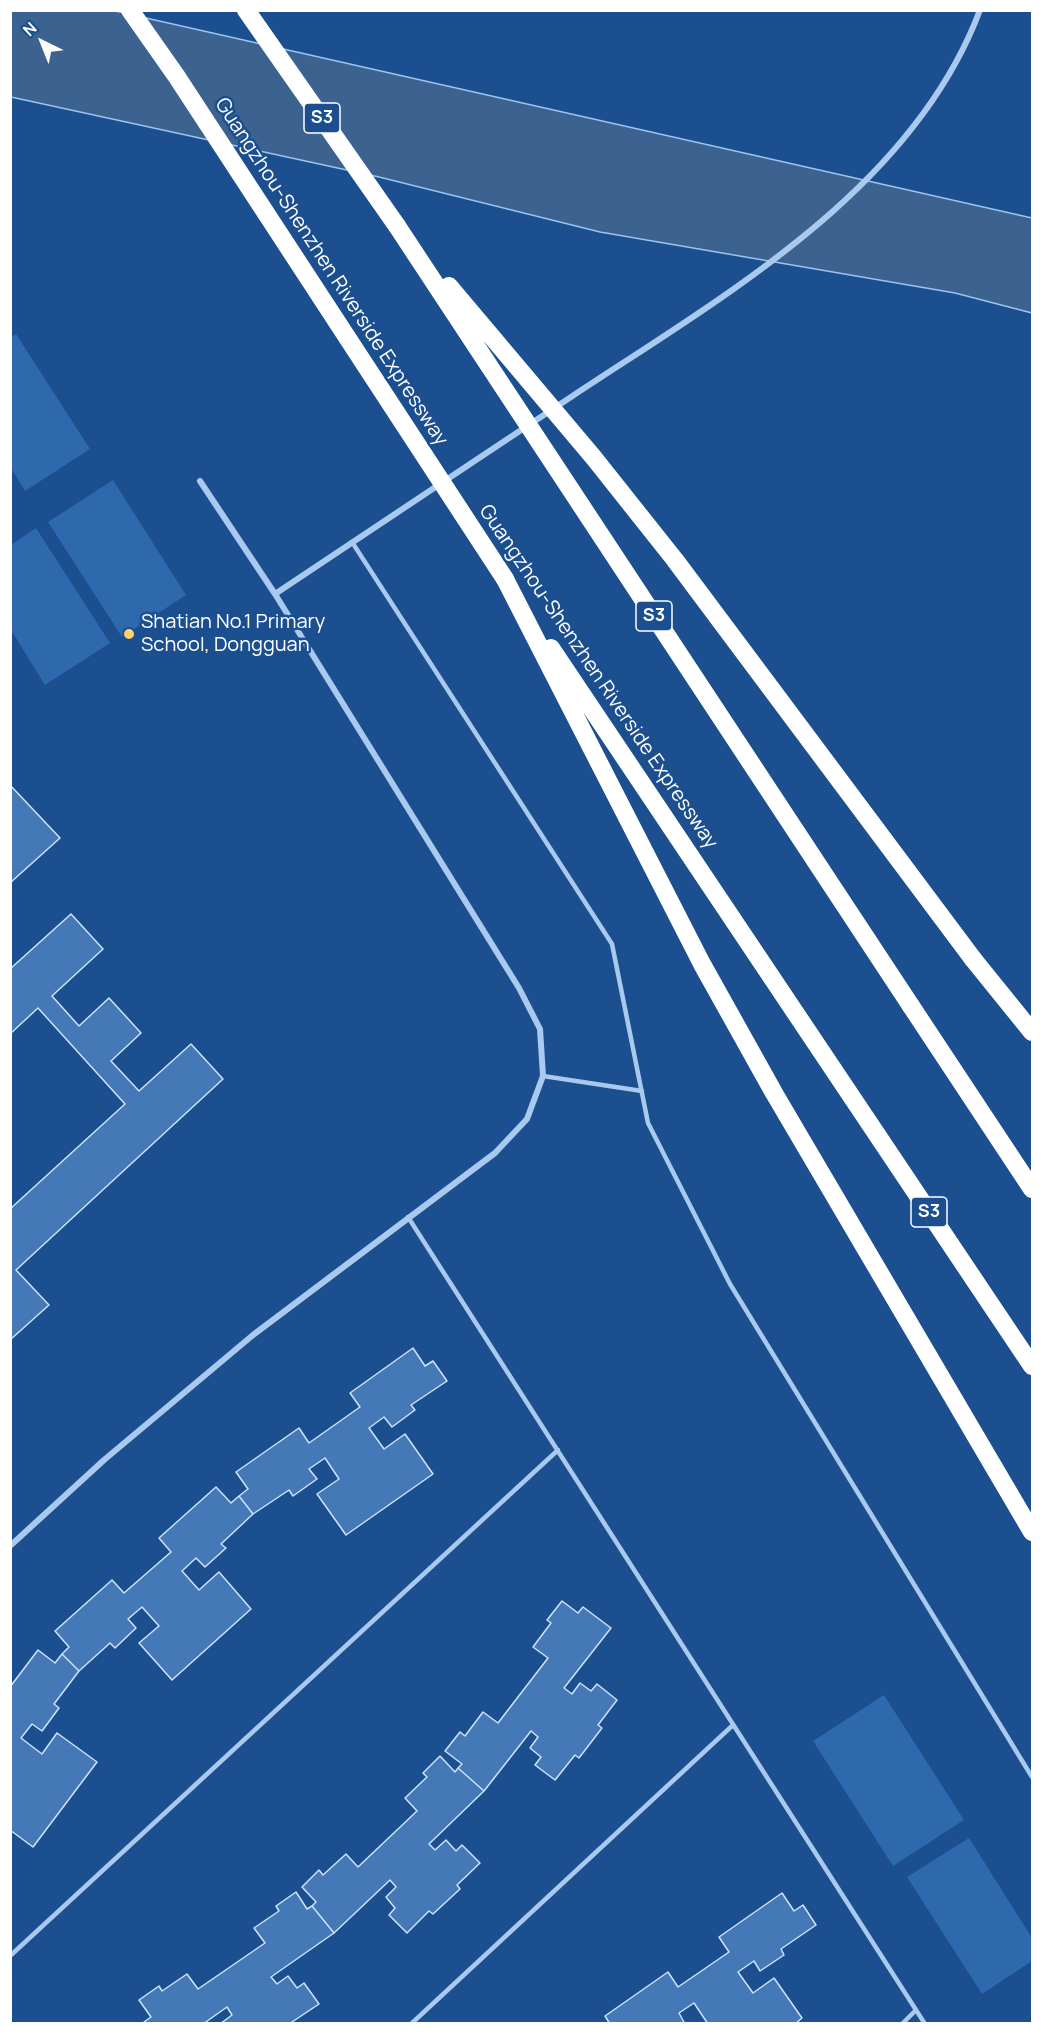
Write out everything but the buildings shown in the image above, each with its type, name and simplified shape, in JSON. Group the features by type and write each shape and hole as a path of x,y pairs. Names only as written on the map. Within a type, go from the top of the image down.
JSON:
{"highway":[{"name":"Guangzhou-Shenzhen Riverside Expressway","path":"130,10 183,87 505,579 1032,1366"},
{"name":"S3","path":"246,10 397,226 1032,1189"},
{"path":"397,226 594,458 660,542 973,959 1032,1032"},
{"path":"505,579 702,964 774,1093 1032,1532"}],"street":[{"path":"275,594 705,308 811,231 905,139 937,96 971,34 980,10"},
{"path":"10,1546 104,1460 253,1335 495,1153 527,1119 543,1076 540,1029 519,988 275,594 200,481"}],"lane":[{"path":"352,542 612,944 648,1123 730,1284 1032,1778"},
{"path":"543,1076 642,1091"},
{"path":"408,1217 925,2024"},
{"path":"10,1956 558,1450"},
{"path":"411,2024 734,1725"},
{"path":"902,2024 916,2010"}],"shaded area":[{"path":"11,11 115,11 1032,218 1032,313 955,293 600,232 379,177 11,97"},
{"path":"16,334 90,449 25,491 11,468 10,338"},
{"path":"113,480 186,595 122,637 48,522"},
{"path":"36,528 110,643 45,685 11,630 11,545"},
{"path":"884,1695 964,1820 893,1866 813,1741"},
{"path":"969,1838 1032,1938 1032,1961 982,1994 907,1877"}],"place":[{"name":"Shatian No.1 Primary School, Dongguan","path":"129,634"}]}
